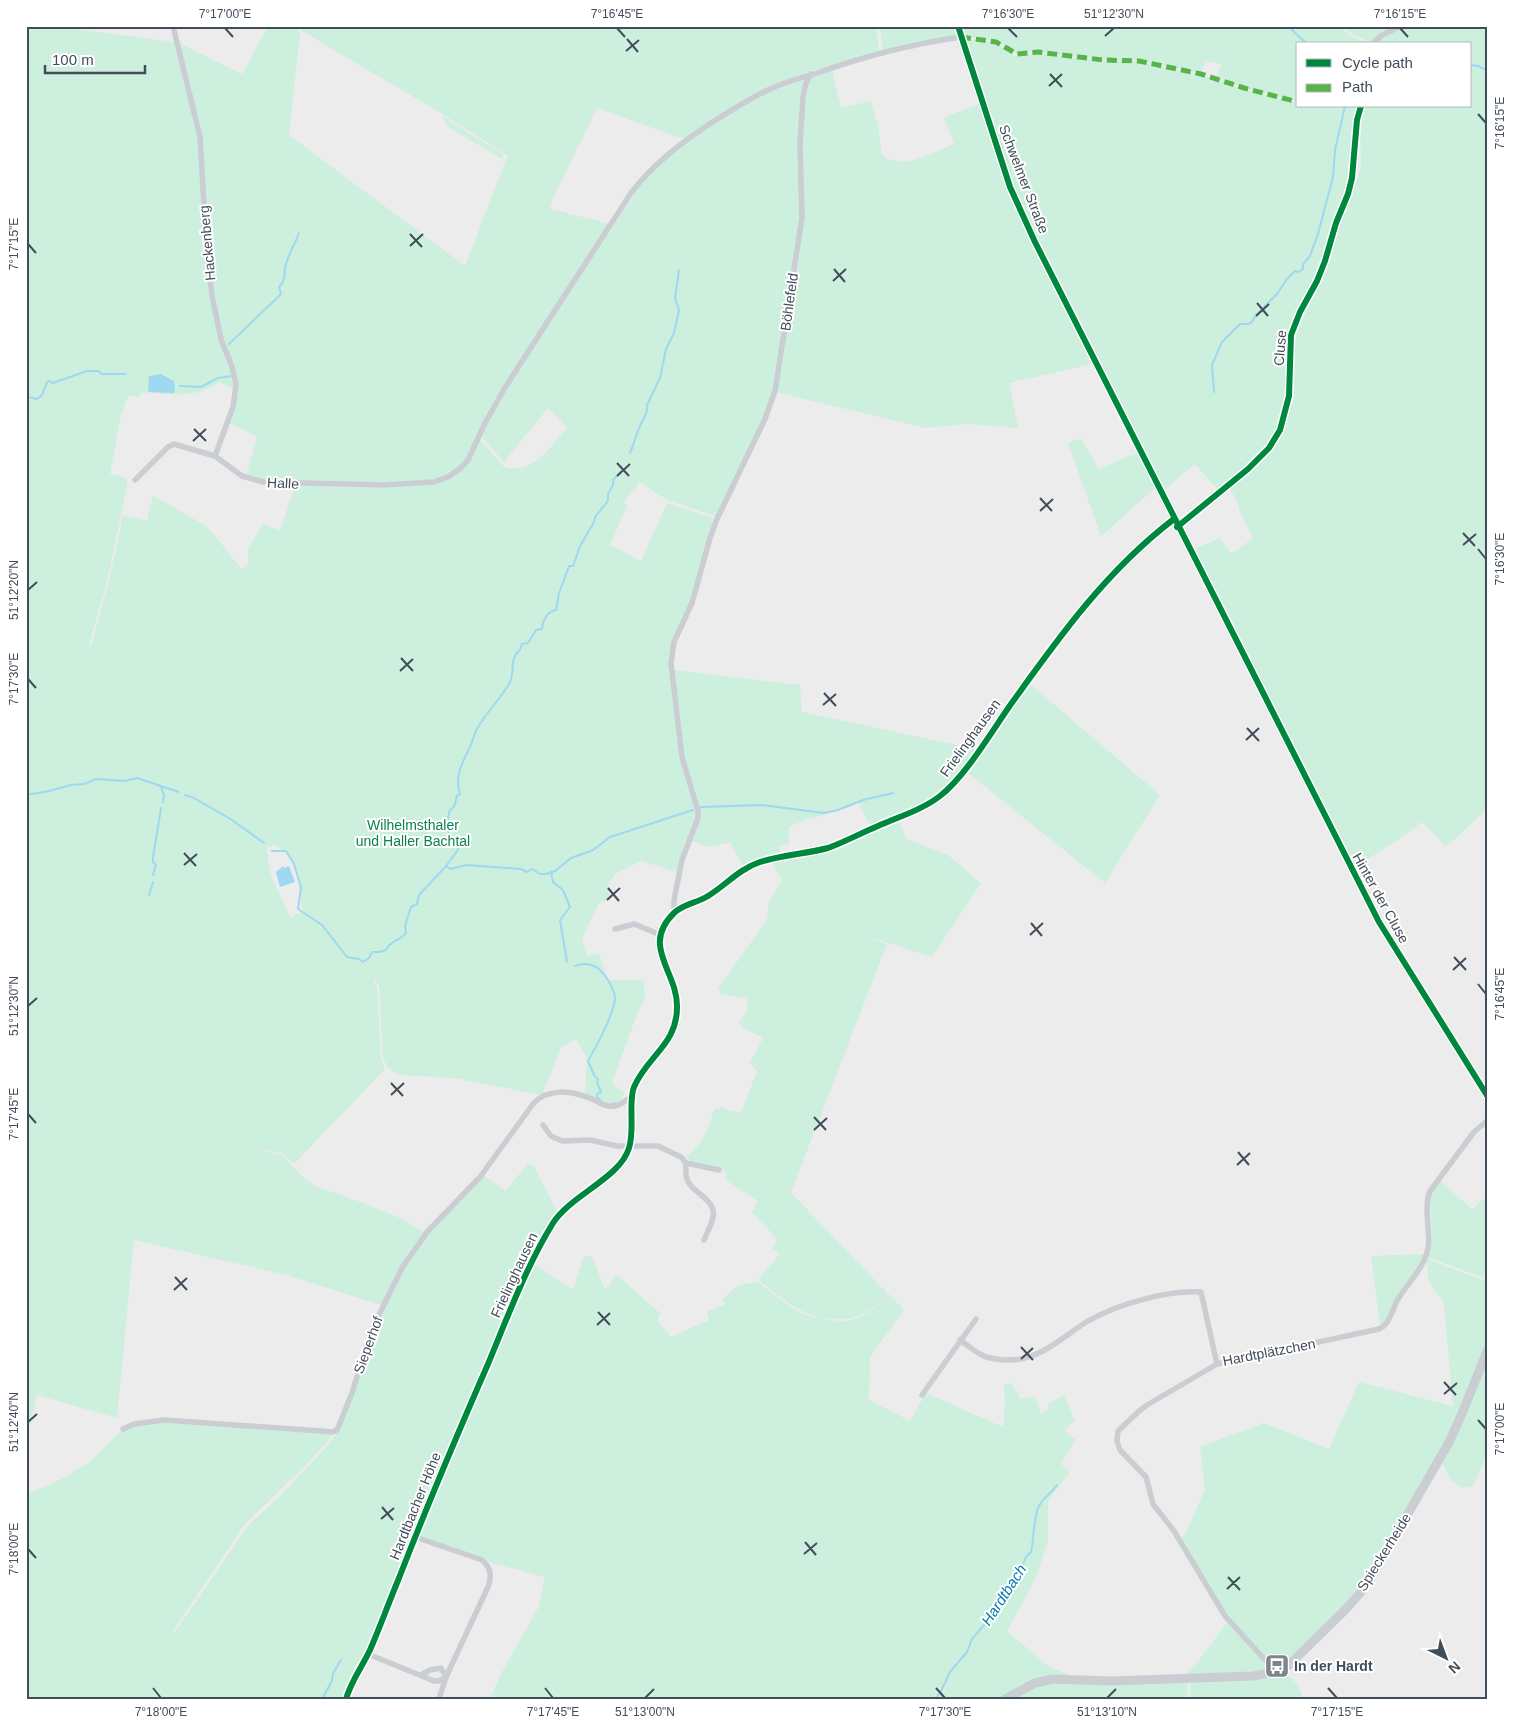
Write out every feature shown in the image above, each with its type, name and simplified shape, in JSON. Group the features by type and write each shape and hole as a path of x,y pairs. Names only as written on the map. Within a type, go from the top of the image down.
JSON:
{"main road":[{"name":"Schwelmer Straße","path":"958,26 1010,187 1021,213 1175,523"},
{"name":"Hinter der Cluse","path":"1175,523 1379,922 1412,978 1488,1097"},
{"name":"Spieckerheide","path":"1006,1699 1035,1683 1053,1679 1110,1681 1253,1676 1276,1672 1288,1666 1356,1598 1371,1578 1448,1444 1488,1349"}],"street":[{"name":"Hackenberg","path":"173,26 200,137 206,240 212,296 221,339 232,367 236,384 233,407 215,456"},
{"path":"1374,42 1382,34 1401,26"},
{"path":"811,74 881,52 962,37"},
{"name":"Halle","path":"135,480 173,444 215,456 242,476 254,481 362,486 393,485 434,482 454,473 468,460 485,423 506,386 631,193 645,175 687,139 752,98 775,87 811,74"},
{"name":"Böhlefeld","path":"674,913 674,900 682,860 698,818 698,812 682,757 671,663 672,649 692,603 702,561 717,519 765,419 775,391 802,218 800,144 802,97 806,82 811,74"},
{"name":"Cluse","path":"1175,523 1248,469 1268,448 1280,430 1289,396 1293,326 1325,262 1336,223 1348,194 1352,178 1356,120 1360,108"},
{"name":"Frielinghausen","path":"674,913 688,904 702,900 740,871 758,863 829,847 920,808 946,792 966,768 1074,617 1102,585 1154,535 1175,523"},
{"path":"615,929 634,924 661,935 674,913"},
{"name":"Frielinghausen","path":"486,1368 532,1262 553,1224 570,1204 620,1164 630,1147 633,1116 632,1096 635,1085 643,1071 672,1035 677,1015 676,992 662,962 660,951 661,935"},
{"name":"Sieperhof","path":"123,1429 134,1424 164,1420 322,1432 337,1430 352,1393 370,1333 410,1255 427,1232 480,1178 533,1104 553,1092 570,1092 612,1106 632,1096"},
{"name":"Hardtplätzchen","path":"960,1340 982,1355 993,1359 1013,1360 1029,1358 1045,1351 1088,1321 1117,1307 1186,1291 1201,1292 1217,1364 1379,1329 1385,1326 1398,1300 1420,1269 1425,1257 1429,1236 1427,1201 1430,1191 1474,1132 1488,1120"},
{"path":"543,1125 551,1136 562,1141 595,1140 617,1146 658,1146 681,1157 686,1163 687,1180 690,1186 713,1206 712,1222 704,1240"},
{"path":"686,1163 719,1170"},
{"path":"922,1395 976,1319"},
{"path":"1217,1364 1138,1412 1120,1428 1117,1441 1122,1453 1146,1477 1153,1504 1174,1531 1225,1616 1276,1672"},
{"name":"Hardtbacher Höhe","path":"346,1699 349,1689 368,1654 486,1368"},
{"name":"Hardtbacher Höhe","path":"415,1537 482,1560 488,1566 491,1573 488,1587 446,1677 439,1699"},
{"path":"368,1654 436,1681 446,1677 441,1668 430,1670 421,1675"}],"green space":[{"name":"Wilhelmsthaler und Haller Bachtal","path":"26,26 52,26 175,42 198,134 207,275 215,319 223,346 225,344 210,275 201,133 179,43 242,74 268,26 292,26 300,32 289,135 465,266 507,157 510,158 432,108 299,29 302,26 876,26 879,50 877,53 821,68 780,83 735,106 684,139 597,108 554,196 550,209 610,224 509,377 483,422 463,464 450,474 430,481 365,484 257,480 246,476 257,438 229,423 237,390 234,370 232,372 234,389 219,382 202,391 192,393 143,392 138,397 128,396 121,415 110,474 127,478 127,486 108,578 89,645 91,646 110,577 123,515 147,521 153,495 206,526 242,570 248,565 248,549 263,523 280,531 295,485 377,488 422,485 440,481 462,468 469,459 479,438 503,466 513,469 523,468 540,458 567,427 548,408 504,462 480,435 530,351 646,177 682,144 735,110 764,94 808,78 804,86 801,108 802,218 774,390 764,418 717,517 668,500 640,482 624,501 627,506 610,545 641,561 667,503 716,519 701,560 689,608 673,641 670,661 681,756 697,811 696,822 688,839 686,839 677,872 641,861 615,874 608,884 610,900 599,903 582,939 587,956 599,953 607,980 644,980 645,1000 639,1009 612,1083 625,1093 618,1102 609,1103 585,1093 587,1058 576,1039 561,1047 542,1095 454,1078 399,1075 388,1068 383,1058 379,987 373,979 377,987 381,1059 385,1069 294,1164 282,1153 251,1148 282,1155 302,1176 315,1186 398,1217 426,1233 401,1267 381,1305 286,1275 134,1240 117,1418 37,1395 26,1442","holes":["275,845 288,854 298,873 302,911 291,918 271,875 266,847"]},
{"path":"880,26 955,26 959,36 883,50"},
{"path":"962,26 1339,26 1354,38 1368,42 1296,42 1296,101 1244,88 1216,78 1221,64 1206,61 1201,73 1134,60 1104,60 1038,51 1017,54 997,41 965,36"},
{"path":"1342,26 1488,26 1488,808 1446,847 1422,822 1356,867 1192,550 1220,538 1231,554 1253,538 1240,513 1236,498 1229,489 1251,470 1270,449 1288,416 1293,387 1296,328 1322,279 1341,219 1361,169 1360,117 1363,108 1472,108 1472,42 1375,42 1377,37 1371,42 1356,36"},
{"path":"966,39 995,43 1016,56 1037,53 1103,61 1134,61 1203,76 1243,89 1296,102 1296,108 1360,108 1355,177 1325,260 1295,318 1283,416 1268,447 1219,491 1195,464 1163,491 1013,188"},
{"path":"832,70 841,108 871,101 878,126 882,155 890,159 908,161 918,159 954,144 944,117 980,104 1018,214 1092,364 1009,383 1018,428 969,424 926,428 775,392 800,245 804,97 811,77"},
{"path":"442,116 504,155 502,159 448,127"},
{"path":"1081,438 1099,469 1137,453 1155,488 1101,536 1068,443"},
{"path":"673,670 800,685 802,712 976,749 951,783 925,803 870,825 858,802 818,817 807,819 789,827 789,844 779,846 780,854 743,867 730,842 709,847 689,840 699,818 686,769"},
{"path":"1030,684 1160,795 1105,883 967,772"},
{"path":"898,821 907,839 949,856 981,883 932,957 858,933 887,944 791,1192 772,1173 888,1294 871,1310 849,1319 815,1316 794,1307 758,1280 780,1254 772,1248 778,1240 752,1212 758,1201 727,1181 725,1171 721,1168 691,1162 686,1157 701,1141 715,1108 719,1110 720,1107 741,1112 757,1071 750,1063 763,1038 742,1028 739,1021 747,1011 746,998 721,995 718,988 767,920 769,901 782,880 773,861 806,855"},
{"path":"527,1164 533,1165 558,1213 530,1262 367,1653 344,1699 26,1699 26,1494 60,1480 91,1461 123,1429 150,1422 332,1434 305,1466 245,1524 173,1631 175,1632 247,1527 285,1491 329,1444 340,1426 362,1359 383,1308 417,1246 483,1175 506,1191"},
{"path":"1439,1180 1473,1210 1482,1199 1488,1203 1488,1279 1427,1257 1432,1234 1430,1199"},
{"path":"1424,1254 1421,1263 1383,1325 1380,1326 1371,1256"},
{"path":"592,1256 605,1290 617,1275 661,1314 657,1320 671,1337 709,1320 707,1312 725,1304 723,1300 729,1293 738,1286 746,1284 757,1282 801,1313 835,1321 852,1320 868,1313 889,1294 904,1310 870,1357 869,1400 910,1421 926,1393 1003,1427 1004,1385 1012,1383 1020,1399 1035,1396 1041,1414 1049,1410 1048,1404 1064,1395 1075,1421 1064,1430 1076,1440 1061,1464 1070,1472 1048,1501 1048,1541 1035,1580 1007,1631 1048,1666 1073,1677 1052,1676 1002,1699 490,1699 502,1672 538,1608 545,1577 484,1561 417,1536 533,1263 573,1290 583,1257"},
{"path":"1427,1259 1488,1282 1488,1339 1446,1442 1359,1589 1290,1661 1277,1669 1226,1616 1179,1538 1184,1537 1205,1489 1200,1447 1264,1423 1329,1449 1359,1382 1453,1406 1444,1303 1428,1280"},
{"path":"1488,1358 1488,1453 1472,1487 1461,1488 1451,1480 1441,1461"},
{"path":"1228,1621 1273,1670 1252,1673 1184,1675 1199,1660"},
{"path":"1284,1672 1299,1687 1302,1699 1190,1699 1191,1681 1271,1678"},
{"path":"1188,1679 1187,1699 1012,1699 1045,1683"}],"water":[{"path":"161,374 174,381 174,393 148,392 149,376"},
{"path":"283,866 284,868 289,866 295,882 280,887 276,872"}],"waterway":[{"path":"1288,26 1305,42"},
{"path":"1472,65 1488,71"},
{"path":"1214,392 1212,365 1222,342 1240,324 1252,322 1256,315 1277,294 1287,279 1295,271 1298,272 1303,269 1303,264 1310,256 1318,234 1333,177 1335,150 1345,108"},
{"path":"229,344 281,294 279,287 283,281 289,255 299,233"},
{"path":"630,453 646,414 647,405 660,378 666,349 674,333 679,310 675,298 679,270"},
{"path":"26,399 28,397 37,399 42,395 49,381 53,383 87,371 98,371 102,374 126,374"},
{"path":"180,386 201,387 218,378 232,376"},
{"path":"272,851 286,851 294,864 301,887 298,909 322,925 347,957 359,959 363,962 369,958 372,952 386,950 387,947 406,933 405,926 411,907 417,904 419,895 458,850 457,846 449,844 448,817 450,810 454,807 457,796 460,794 458,788 460,769 476,731 510,682 514,657 522,644 528,643 536,630 542,629 546,617 556,610 559,593 569,566 573,566 580,546 595,517 608,501 608,494 613,485 613,480 620,472"},
{"path":"26,795 84,784 96,779 125,781 137,778 179,792"},
{"path":"161,786 164,796 163,802"},
{"path":"701,807 762,805 824,813 838,810 863,800 893,793"},
{"path":"185,795 229,818 264,843"},
{"path":"153,875 156,865 153,862 153,857 161,808"},
{"path":"446,866 450,869 467,865 521,869 527,872 532,869 540,874 546,874 555,871 571,858 593,850 610,837 693,810"},
{"path":"551,872 553,882 563,890 570,907 560,920 567,962"},
{"path":"149,895 153,882"},
{"path":"575,966 590,965 600,970 610,984 615,997 609,1020 588,1061 595,1077 598,1079 597,1082 601,1092 597,1094 597,1097 601,1101"},
{"path":"611,1104 616,1103"},
{"name":"Hardtbach","path":"935,1699 950,1672 967,1652 972,1639 991,1617 1008,1586 1021,1570 1026,1557 1031,1552 1035,1518 1039,1505 1057,1485"},
{"path":"322,1699 341,1660"}],"marked path":[{"path":"961,37 996,42 1017,54 1038,52 1103,60 1139,61 1201,74 1296,101"}],"cycle path":[{"path":"958,26 1010,187 1035,242 1379,922 1488,1097"},
{"path":"1177,527 1248,469 1269,448 1280,430 1289,396 1291,335 1300,312 1317,281 1336,223 1348,194 1352,178 1357,120 1360,108"},
{"path":"346,1699 370,1650 442,1471 534,1257 553,1223 561,1213 606,1178 624,1159 629,1148 631,1141 632,1093 634,1087 647,1066 667,1041 676,1020 676,994 660,948 660,937 664,925 678,910 715,892 752,865 828,848 918,809 940,796 968,766 1029,679 1085,606 1127,560 1174,519"}],"place":[{"name":"In der Hardt","path":"1277,1666"}]}
